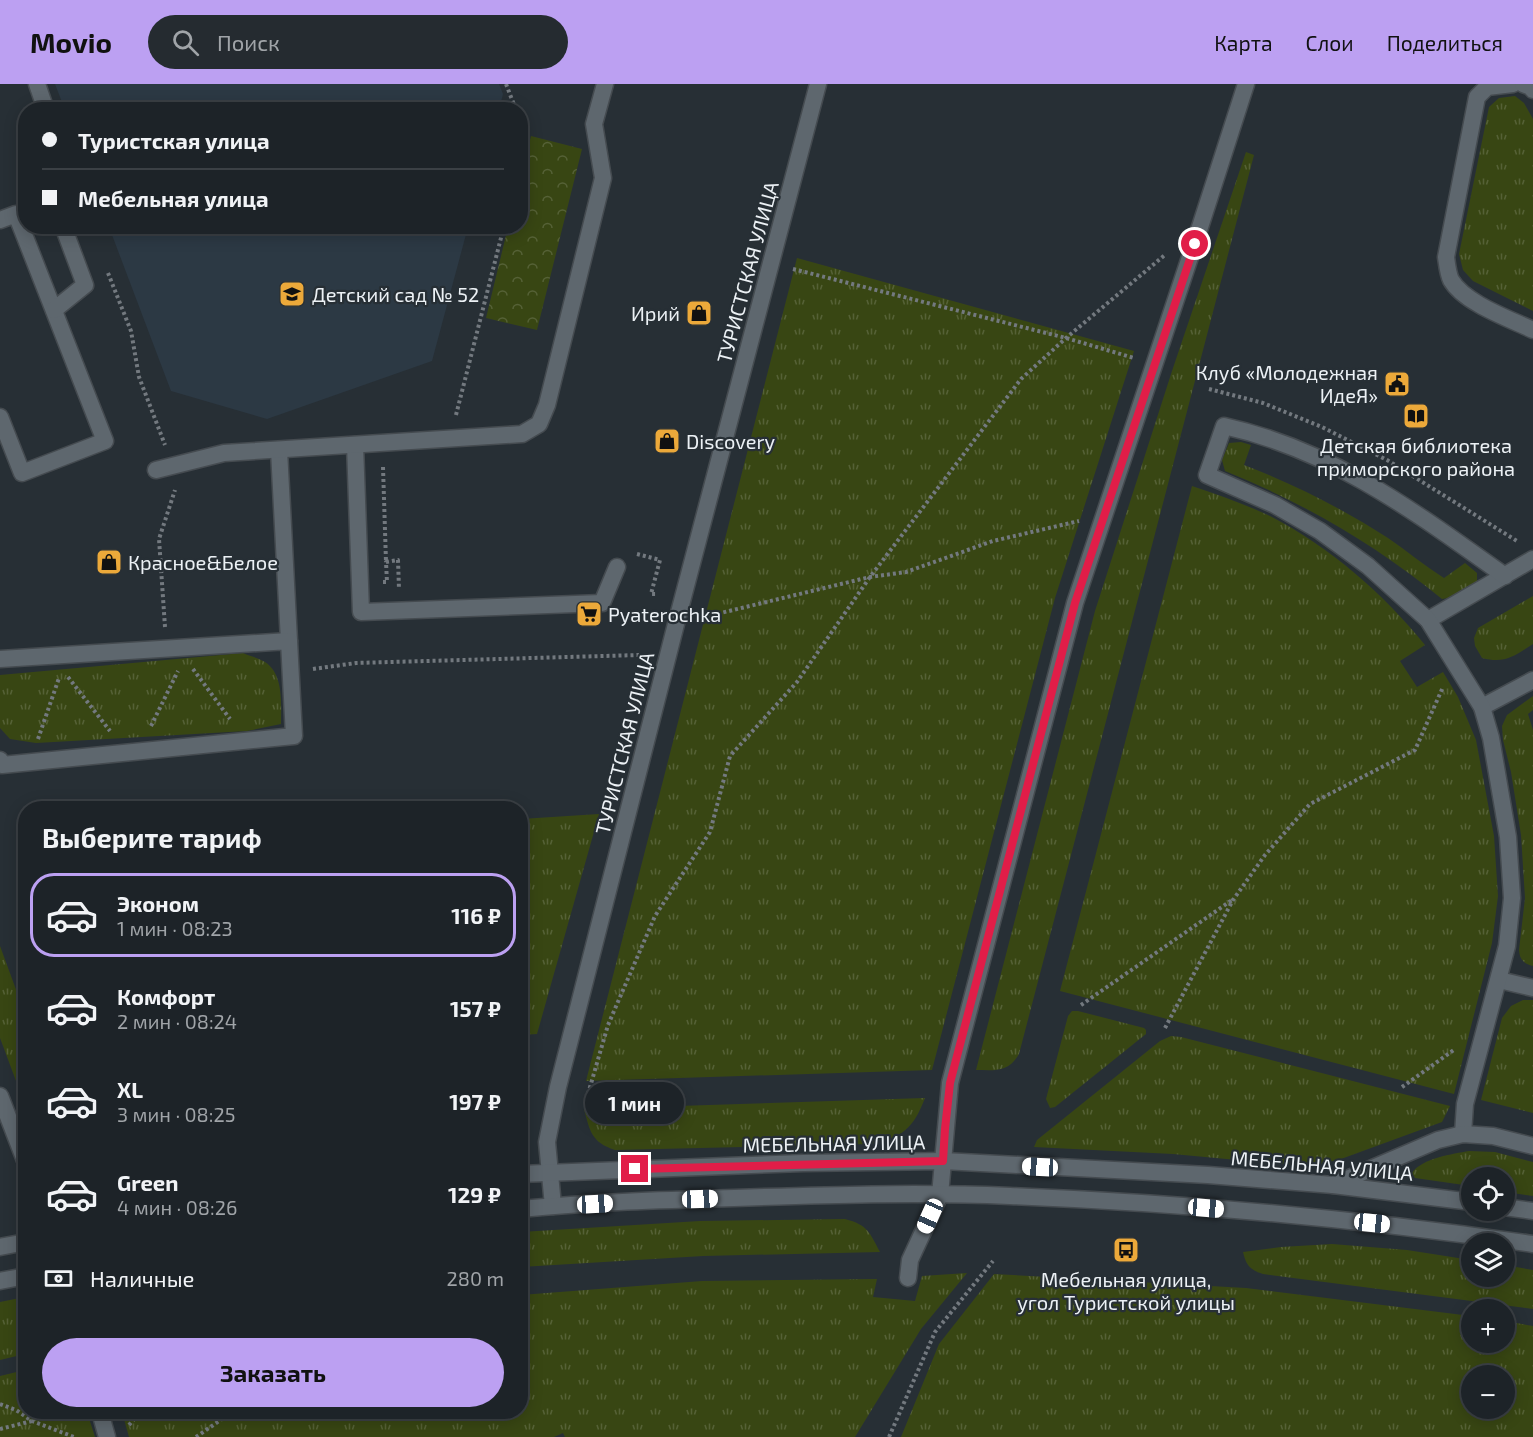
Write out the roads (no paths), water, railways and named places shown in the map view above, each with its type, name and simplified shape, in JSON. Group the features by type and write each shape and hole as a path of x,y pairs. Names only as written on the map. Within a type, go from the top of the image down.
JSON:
{"street":[{"path":"37,84 43,102"},
{"path":"156,470 224,453 522,434 539,424 547,405 603,178 594,124 605,84"},
{"name":"ТУРИСТСКАЯ УЛИЦА","path":"553,1206 548,1142 558,1087 676,624 818,84"},
{"path":"908,1278 910,1260 940,1195 950,1083 1075,603 1246,84"},
{"path":"1513,84 1487,87 1477,97 1446,257 1450,279 1459,291 1533,330"},
{"path":"1522,84 1533,90"},
{"path":"0,220 16,214 18,219"},
{"path":"0,417 22,473 105,441 24,234"},
{"path":"54,310 85,285 66,234"},
{"path":"1463,1134 1465,1104 1507,945 1512,898 1508,837 1491,738 1482,707 1428,620 1368,566 1320,531 1275,505 1207,475 1224,426 1258,434 1308,452 1345,470 1387,494 1505,576"},
{"path":"355,445 361,612 602,603 617,567"},
{"path":"0,760 2,765 294,736 279,450"},
{"path":"1428,620 1533,559"},
{"path":"0,659 289,641"},
{"path":"1482,707 1533,680"},
{"path":"1499,980 1533,988"},
{"path":"0,1096 18,1142"},
{"path":"1333,1185 1438,1140 1463,1134 1492,1136 1533,1146"},
{"name":"МЕБЕЛЬНАЯ УЛИЦА","path":"528,1173 943,1161 1208,1175 1333,1185 1461,1201"},
{"path":"528,1208 803,1196 1008,1196 1217,1209 1437,1230 1533,1244"},
{"path":"1515,1209 1533,1212"},
{"path":"0,1247 18,1244"},
{"path":"0,1281 18,1278"},
{"path":"102,1419 107,1437"}],"place":[{"name":"Детский сад № 52","path":"292,294"},
{"name":"Ирий","path":"699,313"},
{"name":"Клуб «Молодежная ИдеЯ»","path":"1397,384"},
{"name":"Детская библиотека приморского района","path":"1416,416"},
{"name":"Discovery","path":"667,441"},
{"name":"Красное&Белое","path":"109,562"},
{"name":"Pyaterochka","path":"589,614"},
{"name":"Мебельная улица, угол Туристской улицы","path":"1126,1250"}]}
